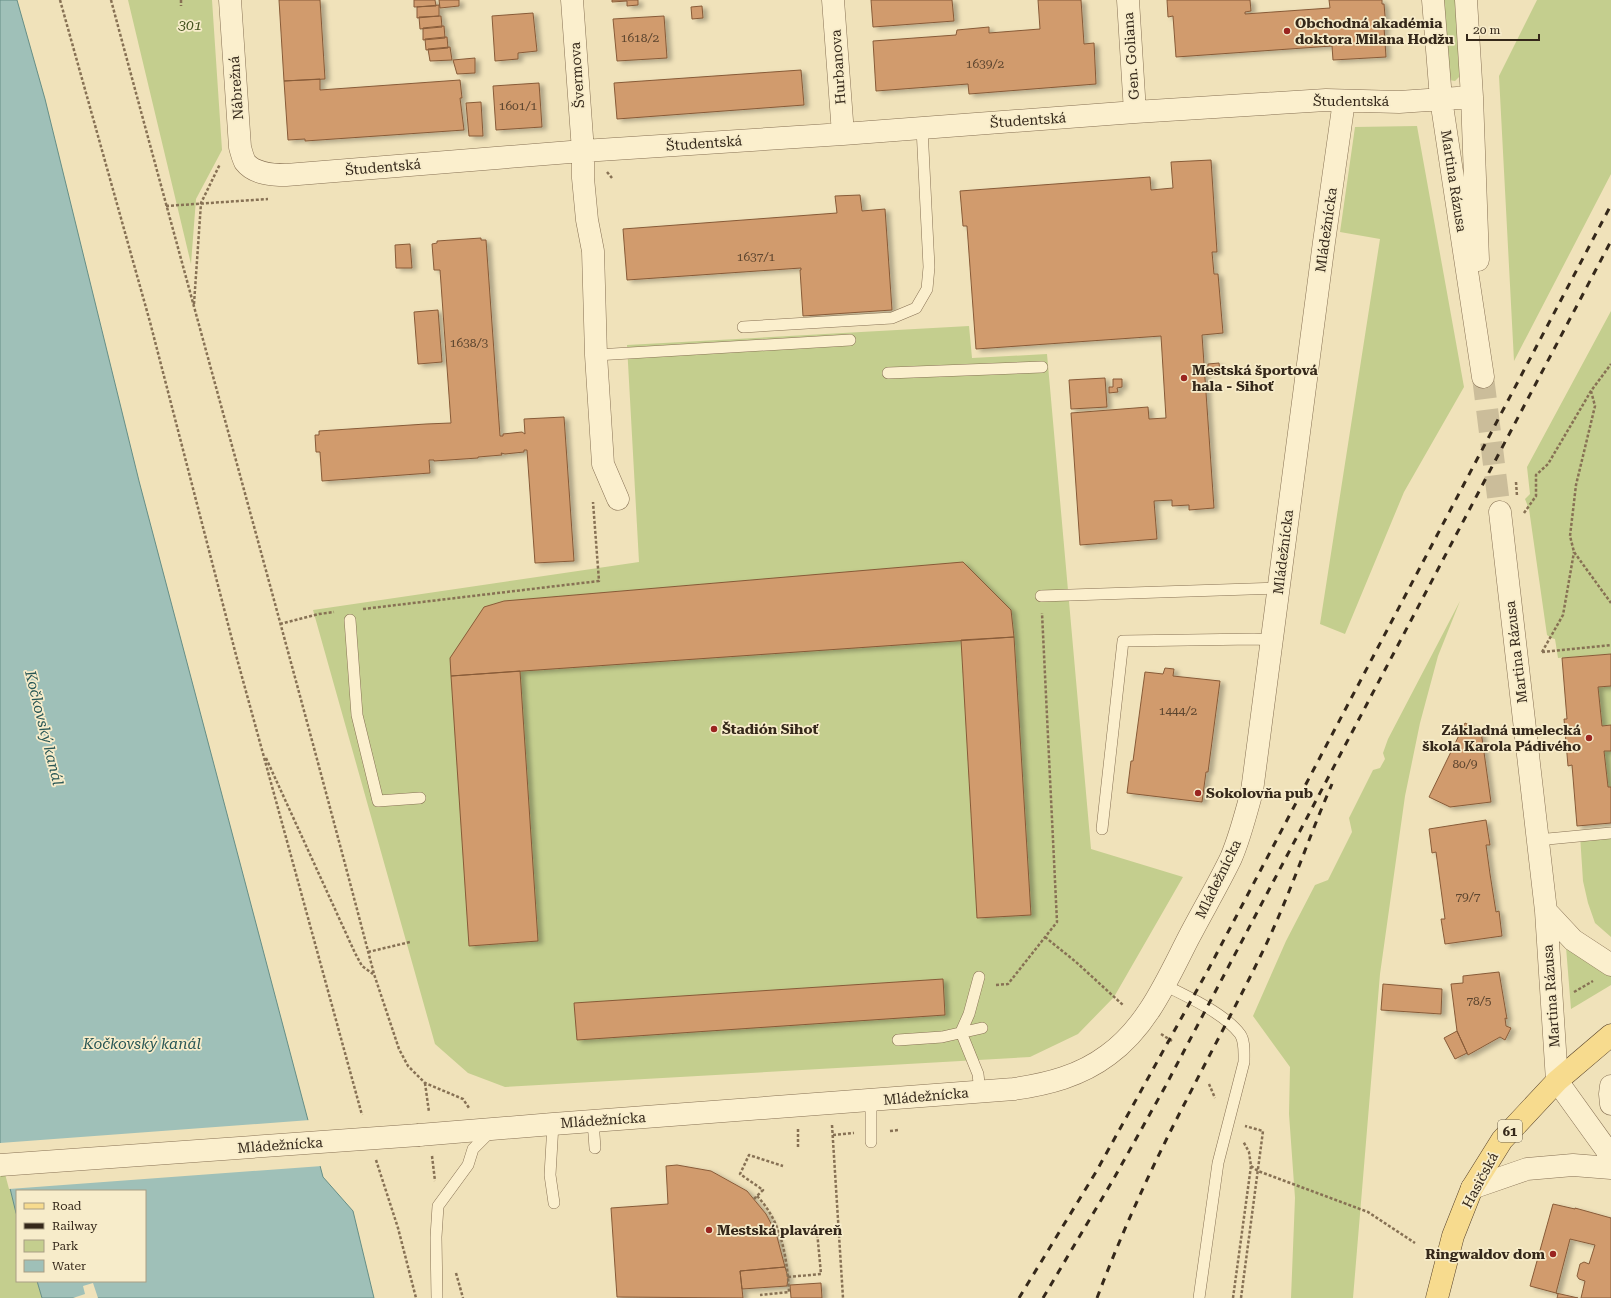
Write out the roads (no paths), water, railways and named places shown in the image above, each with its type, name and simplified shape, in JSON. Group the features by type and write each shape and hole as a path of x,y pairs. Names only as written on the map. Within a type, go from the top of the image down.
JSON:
{"main road":[{"name":"61","path":"1557,1081 1611,1035"},
{"name":"Hasičská","path":"1437,1298 1453,1236 1472,1188 1502,1140 1557,1081"}],"street":[{"name":"Nábrežná","path":"230,0 240,147 245,162 256,170"},
{"name":"Švermova","path":"572,0 583,151"},
{"name":"Hurbanova","path":"833,0 843,134"},
{"name":"Gen. Goliana","path":"1128,0 1135,112"},
{"name":"Martina Rázusa","path":"1433,0 1441,99 1483,369 1472,97 1466,0"},
{"name":"Študentská","path":"256,170 270,174 286,175 583,151 843,134 1135,112 1326,100 1399,102 1472,97"},
{"name":"Mládežnícka","path":"0,1164 428,1134 980,1092 1038,1086 1085,1070 1108,1055 1125,1040 1142,1020 1164,985 1231,857 1243,824 1252,791 1344,101"},
{"path":"583,151 583,178 587,220 593,251 596,355 604,464 618,499"},
{"name":"Martina Rázusa","path":"1510,515 1538,840 1546,911 1557,1081"},
{"name":"Martina Rázusa","path":"1546,911 1572,940 1605,971"},
{"path":"1557,1081 1611,1156"},
{"path":"1611,1086 1611,1104"},
{"path":"1472,1188 1527,1169 1573,1165 1611,1168"}],"lane":[{"path":"743,328 892,318 916,308 928,289 929,267 922,128"},
{"path":"596,355 850,340"},
{"path":"888,374 1042,367"},
{"path":"1041,596 1278,588"},
{"path":"350,620 357,715 378,801 420,798"},
{"path":"1102,829 1123,642 1254,639 1272,640"},
{"path":"1538,840 1611,833"},
{"path":"979,977 969,1014 961,1032 978,1074 980,1092"},
{"path":"1164,985 1219,1014 1240,1035 1244,1047 1244,1062 1218,1163 1199,1298"},
{"path":"898,1040 942,1037 982,1028"},
{"path":"870,1142 871,1100"},
{"path":"593,1121 594,1148"},
{"path":"553,1124 550,1175 554,1203"},
{"path":"437,1298 436,1237 438,1206 468,1165 473,1149 493,1129"}],"water":[{"name":"Kočkovský kanál","path":"0,0 17,0 45,99 139,481 323,1177 353,1211 374,1298 42,1298 37,1282 146,1282 146,1190 16,1190 16,1213 0,1147"}],"tunnel":[{"path":"1483,377 1500,512"}],"railway":[{"path":"1019,1298 1096,1172 1208,970 1611,205"},
{"path":"1043,1298 1113,1180 1165,1087 1611,241"},
{"path":"1097,1298 1128,1221 1151,1171 1270,936 1332,784"}],"place":[{"name":"Obchodná akadémia doktora Milana Hodžu","path":"1287,31"},
{"name":"Mestská športová hala - Sihoť","path":"1184,378"},
{"name":"Štadión Sihoť","path":"714,729"},
{"name":"Základná umelecká škola Karola Pádivého","path":"1589,738"},
{"name":"Sokolovňa pub","path":"1198,793"},
{"name":"Mestská plaváreň","path":"709,1230"},
{"name":"Ringwaldov dom","path":"1553,1254"}],"park label":[{"name":"301","path":"190,25"}]}
